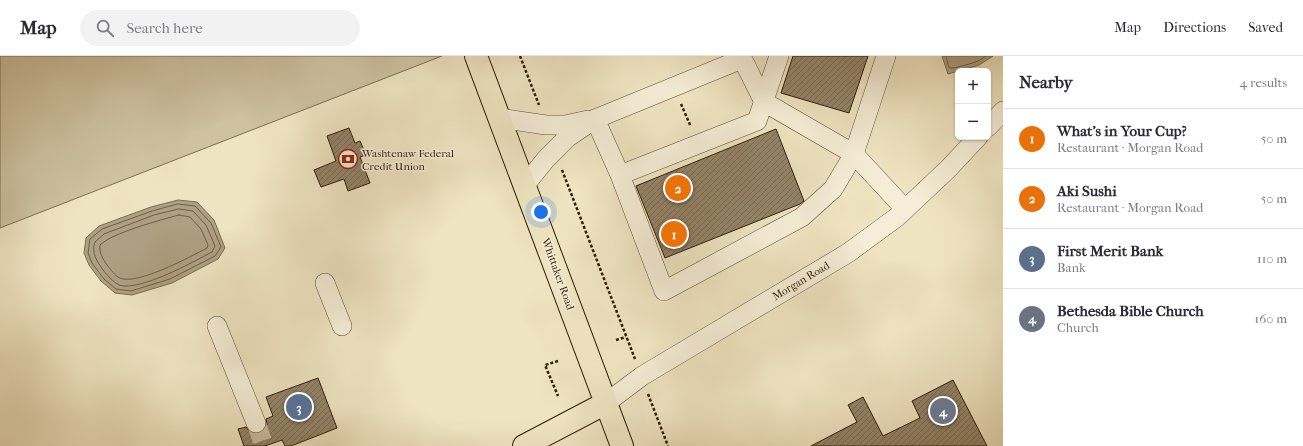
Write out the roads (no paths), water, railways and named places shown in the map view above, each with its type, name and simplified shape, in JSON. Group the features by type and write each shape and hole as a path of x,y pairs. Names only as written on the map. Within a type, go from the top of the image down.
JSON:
{"main road":[{"name":"Whittaker Road","path":"476,56 622,446"},
{"path":"524,446 606,403"}],"street":[{"path":"620,175 757,121 779,56"},
{"path":"595,119 620,175 664,291 802,217 833,189 854,154 886,56"},
{"path":"499,118 546,125 565,125 595,119 674,87 741,57 764,102 854,154 905,209"},
{"path":"991,124 1003,111"},
{"path":"524,185 546,159 567,138 595,119"},
{"name":"Morgan Road","path":"606,403 642,376 848,253 897,217 948,169 975,140"},
{"path":"325,283 342,326"},
{"path":"217,326 256,423"}],"water":[{"path":"942,56 993,56 979,65 969,68 955,68 955,72 948,74"},
{"path":"178,200 197,202 214,220 225,248 218,259 172,283 132,295 115,293 101,281 89,265 84,253 86,238 99,226 151,207"}],"tunnel":[{"path":"256,423 264,446"}],"place":[{"name":"Washtenaw Federal Credit Union","path":"348,159"},
{"name":"Aki Sushi","path":"678,188"},
{"name":"What's in Your Cup?","path":"674,234"},
{"name":"First Merit Bank","path":"299,407"},
{"name":"Bethesda Bible Church","path":"943,411"}]}
